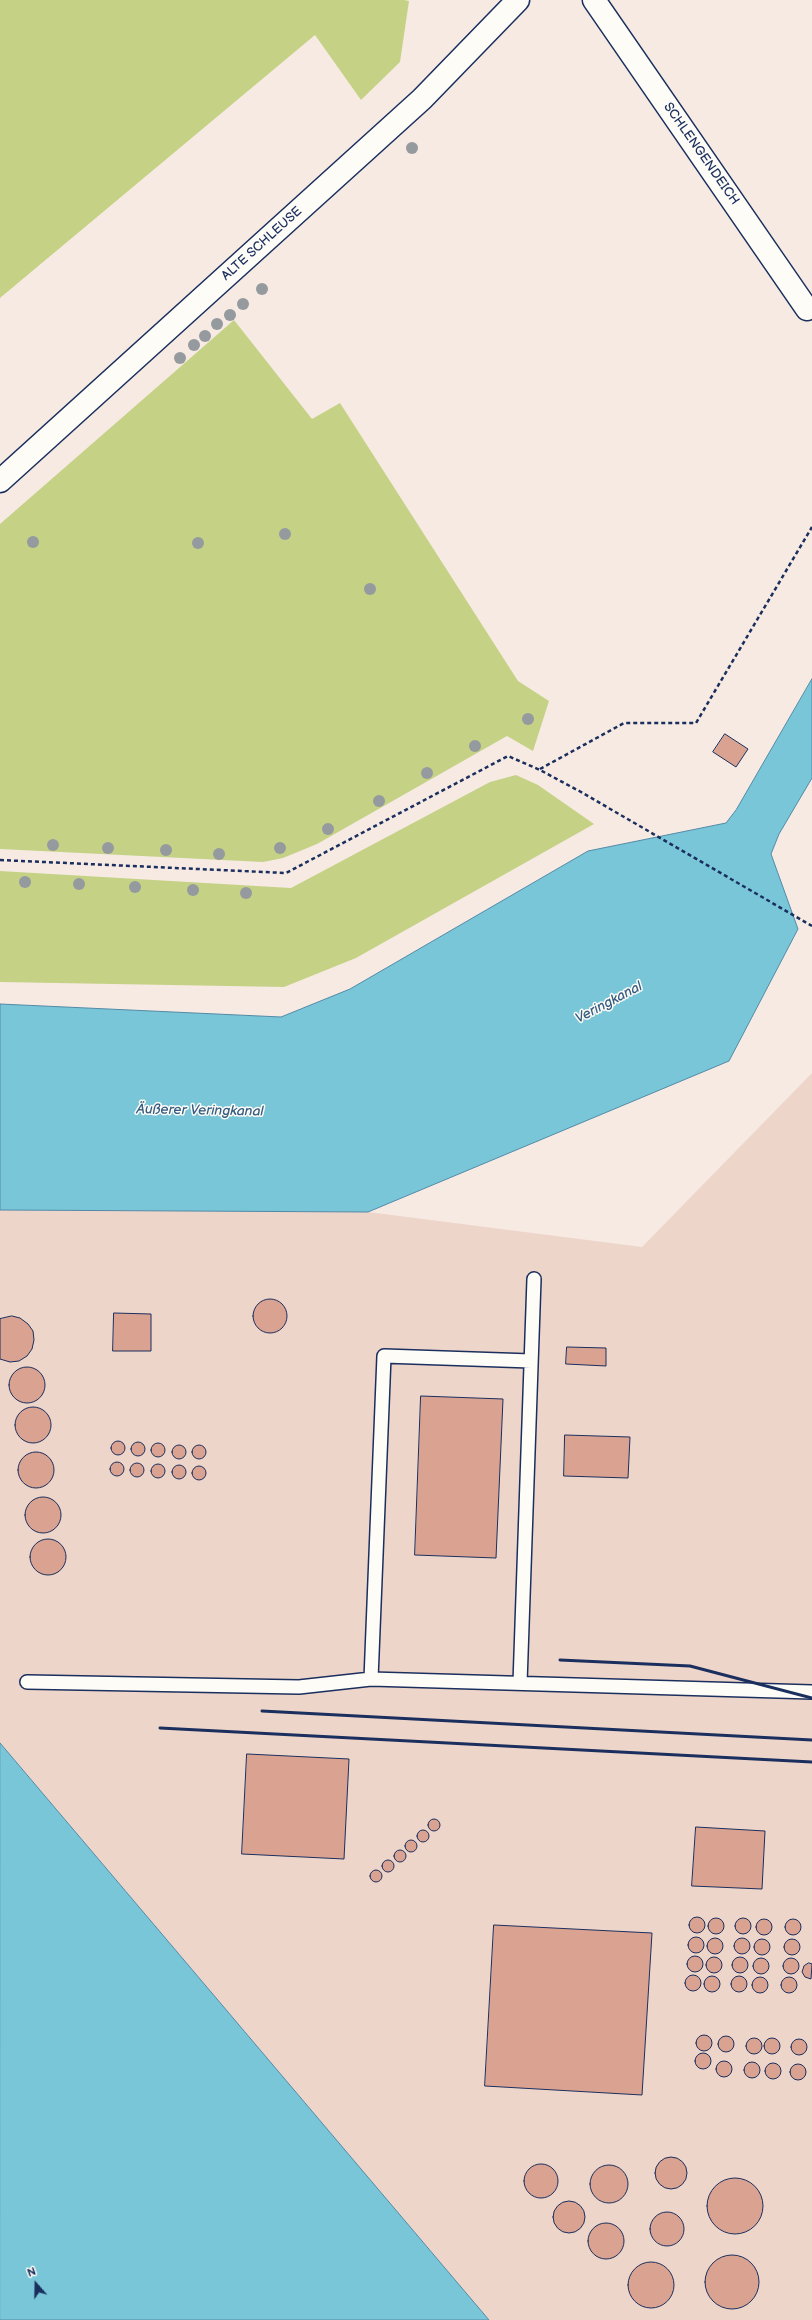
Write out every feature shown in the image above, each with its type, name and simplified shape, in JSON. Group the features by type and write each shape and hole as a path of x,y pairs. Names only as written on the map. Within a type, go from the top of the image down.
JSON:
{"street":[{"name":"ALTE SCHLEUSE","path":"0,481 422,99 518,0"},
{"name":"SCHLENGENDEICH","path":"594,0 810,310"}],"lane":[{"path":"520,1683 534,1279"},
{"path":"371,1679 384,1356 531,1361"},
{"path":"27,1682 299,1687 371,1679 812,1692"}],"path":[{"path":"540,770 624,723 696,723 812,527"},
{"path":"0,860 286,873 508,756 540,770 581,792 811,926"}],"shaded area":[{"path":"812,1073 812,2320 489,2320 0,1743 0,1210 368,1212 642,1247"}],"green space":[{"path":"0,0 409,1 400,62 361,100 315,35 0,298"},
{"path":"234,320 312,419 340,403 518,681 549,701 533,751 507,736 317,844 283,858 263,862 0,849 0,524"},
{"path":"516,775 538,785 594,824 356,958 284,987 0,982 0,871 291,888 490,782"}],"water":[{"path":"812,679 812,778 779,834 771,854 798,929 729,1061 368,1212 0,1210 0,1004 281,1017 350,989 588,851 726,823 736,810"},
{"path":"0,1743 489,2320 0,2320"}],"building":[{"path":"725,734 748,749 736,767 713,752"},
{"path":"270,1299 282,1304 287,1316 282,1328 270,1333 258,1328 253,1316 258,1304"},
{"path":"114,1313 151,1314 151,1351 113,1351"},
{"path":"12,1316 20,1318 28,1324 33,1331 34,1340 32,1349 27,1356 19,1361 10,1362 0,1359 0,1319"},
{"path":"567,1347 606,1348 606,1366 566,1364"},
{"path":"31,1367 40,1372 44,1378 44,1392 40,1398 31,1403 23,1403 14,1398 10,1392 9,1381 14,1372 20,1368"},
{"path":"421,1396 503,1399 496,1558 415,1555"},
{"path":"37,1407 46,1412 50,1418 50,1432 46,1438 37,1443 29,1443 20,1438 16,1432 15,1421 20,1412 26,1408"},
{"path":"565,1435 630,1437 628,1478 564,1476"},
{"path":"115,1441 121,1441 125,1445 125,1451 121,1455 115,1455 111,1451 111,1445"},
{"path":"135,1442 141,1442 145,1446 145,1452 141,1456 135,1456 131,1452 131,1446"},
{"path":"155,1443 161,1443 165,1447 165,1453 161,1457 155,1457 151,1453 151,1447"},
{"path":"176,1445 182,1445 186,1449 186,1455 182,1459 176,1459 172,1455 172,1449"},
{"path":"196,1445 202,1445 206,1449 206,1455 202,1459 196,1459 192,1455 192,1449"},
{"path":"40,1452 49,1457 53,1463 53,1477 49,1483 40,1488 32,1488 23,1483 19,1477 18,1466 23,1457 29,1453"},
{"path":"114,1462 120,1462 124,1466 124,1472 120,1476 114,1476 110,1472 110,1466"},
{"path":"134,1463 140,1463 144,1467 144,1473 140,1477 134,1477 130,1473 130,1467"},
{"path":"155,1464 161,1464 165,1468 165,1474 161,1478 155,1478 151,1474 151,1468"},
{"path":"176,1465 182,1465 186,1469 186,1475 182,1479 176,1479 172,1475 172,1469"},
{"path":"196,1466 202,1466 206,1470 206,1476 202,1480 196,1480 192,1476 192,1470"},
{"path":"47,1497 56,1502 60,1508 60,1522 56,1528 47,1533 39,1533 30,1528 26,1522 25,1511 30,1502 36,1498"},
{"path":"52,1539 61,1544 65,1550 65,1564 61,1570 52,1575 44,1575 35,1570 31,1564 30,1553 35,1544 41,1540"},
{"path":"247,1754 349,1759 344,1859 242,1854"},
{"path":"432,1819 436,1819 440,1825 436,1831 432,1831 428,1827 428,1823"},
{"path":"696,1827 765,1831 762,1889 692,1886"},
{"path":"423,1830 427,1832 429,1836 427,1840 423,1842 419,1840 417,1836 419,1832"},
{"path":"409,1840 413,1840 417,1846 413,1852 409,1852 405,1848 405,1844"},
{"path":"400,1850 404,1852 406,1856 404,1860 400,1862 396,1860 394,1856 396,1852"},
{"path":"388,1860 392,1862 394,1866 392,1870 388,1872 384,1870 382,1866 384,1862"},
{"path":"376,1870 380,1872 382,1876 380,1880 376,1882 372,1880 370,1876 372,1872"},
{"path":"697,1917 704,1922 705,1925 700,1932 697,1933 690,1928 689,1925 694,1918"},
{"path":"716,1918 723,1923 724,1926 719,1933 716,1934 709,1929 708,1926 713,1919"},
{"path":"743,1918 750,1923 751,1926 746,1933 743,1934 736,1929 735,1926 740,1919"},
{"path":"764,1919 771,1924 772,1927 767,1934 764,1935 757,1930 756,1927 761,1920"},
{"path":"793,1919 800,1924 801,1927 796,1934 793,1935 786,1930 785,1927 790,1920"},
{"path":"494,1925 652,1933 642,2095 485,2086"},
{"path":"696,1937 703,1942 704,1945 699,1952 696,1953 689,1948 688,1945 693,1938"},
{"path":"715,1938 721,1940 723,1946 721,1952 715,1954 709,1952 707,1946 709,1940"},
{"path":"742,1938 748,1940 750,1946 748,1952 742,1954 736,1952 734,1946 736,1940"},
{"path":"762,1939 769,1944 770,1947 765,1954 762,1955 755,1950 754,1947 759,1940"},
{"path":"792,1939 799,1944 800,1947 795,1954 792,1955 785,1950 784,1947 789,1940"},
{"path":"695,1956 701,1958 703,1964 701,1970 695,1972 689,1970 687,1964 689,1958"},
{"path":"714,1957 721,1962 722,1965 717,1972 714,1973 707,1968 706,1965 711,1958"},
{"path":"740,1957 747,1962 748,1965 743,1972 740,1973 733,1968 732,1965 737,1958"},
{"path":"761,1958 767,1960 769,1966 767,1972 761,1974 755,1972 753,1966 755,1960"},
{"path":"791,1958 798,1963 799,1966 794,1973 791,1974 784,1969 783,1966 788,1959"},
{"path":"809,1963 812,1964 811,1979 805,1977 802,1972 804,1966"},
{"path":"693,1975 700,1980 701,1983 696,1990 693,1991 686,1986 685,1983 690,1976"},
{"path":"712,1976 719,1981 720,1984 715,1991 712,1992 705,1987 704,1984 709,1977"},
{"path":"739,1976 746,1981 747,1984 742,1991 739,1992 732,1987 731,1984 736,1977"},
{"path":"760,1977 767,1982 768,1985 763,1992 760,1993 753,1988 752,1985 757,1978"},
{"path":"789,1977 796,1982 797,1985 792,1992 789,1993 782,1988 781,1985 786,1978"},
{"path":"704,2035 711,2040 712,2043 707,2050 704,2051 697,2046 696,2043 701,2036"},
{"path":"726,2036 732,2038 734,2044 732,2050 726,2052 720,2050 718,2044 720,2038"},
{"path":"754,2038 761,2043 762,2046 757,2053 754,2054 747,2049 746,2046 751,2039"},
{"path":"772,2038 779,2043 780,2046 775,2053 772,2054 765,2049 764,2046 769,2039"},
{"path":"799,2039 806,2044 807,2047 802,2054 799,2055 792,2050 791,2047 796,2040"},
{"path":"703,2053 710,2058 711,2061 706,2068 703,2069 696,2064 695,2061 700,2054"},
{"path":"724,2061 731,2066 732,2069 727,2076 724,2077 717,2072 716,2069 721,2062"},
{"path":"752,2062 759,2067 760,2070 755,2077 752,2078 745,2073 744,2070 749,2063"},
{"path":"773,2063 780,2068 781,2071 776,2078 773,2079 766,2074 765,2071 770,2064"},
{"path":"798,2064 805,2069 806,2072 801,2079 798,2080 791,2075 790,2072 795,2065"},
{"path":"668,2157 674,2157 683,2161 687,2173 683,2185 674,2189 668,2189 659,2185 655,2176 655,2170 659,2161"},
{"path":"538,2164 544,2164 548,2165 555,2171 558,2181 557,2188 551,2195 544,2198 538,2198 534,2197 527,2191 524,2184 524,2178 525,2174 531,2167"},
{"path":"609,2165 619,2168 625,2174 628,2184 625,2194 619,2200 609,2203 599,2200 593,2194 590,2184 593,2174 599,2168"},
{"path":"730,2178 740,2178 755,2186 761,2195 763,2206 761,2217 755,2226 740,2234 730,2234 719,2229 712,2222 707,2211 707,2201 712,2190 719,2183"},
{"path":"569,2201 575,2202 582,2208 585,2217 584,2223 578,2230 569,2233 563,2232 556,2226 553,2217 554,2211 560,2204"},
{"path":"670,2212 677,2214 682,2219 684,2229 682,2239 677,2244 664,2246 657,2244 652,2239 650,2226 652,2219 657,2214"},
{"path":"610,2223 619,2228 623,2234 623,2248 619,2254 610,2259 602,2259 593,2254 589,2248 588,2237 593,2228 599,2224"},
{"path":"727,2255 737,2255 747,2259 755,2267 759,2277 759,2287 755,2297 747,2305 737,2309 727,2309 717,2305 709,2297 705,2287 705,2277 709,2267 717,2259"},
{"path":"651,2262 664,2266 670,2272 674,2285 670,2298 664,2304 651,2308 638,2304 632,2298 628,2285 632,2272 638,2266"}],"railway":[{"path":"560,1660 690,1666 812,1698"},
{"path":"262,1711 812,1740"},
{"path":"160,1728 812,1762"}],"water label":[{"name":"Veringkanal","path":"609,1003"},
{"name":"Äußerer Veringkanal","path":"200,1111"}]}
